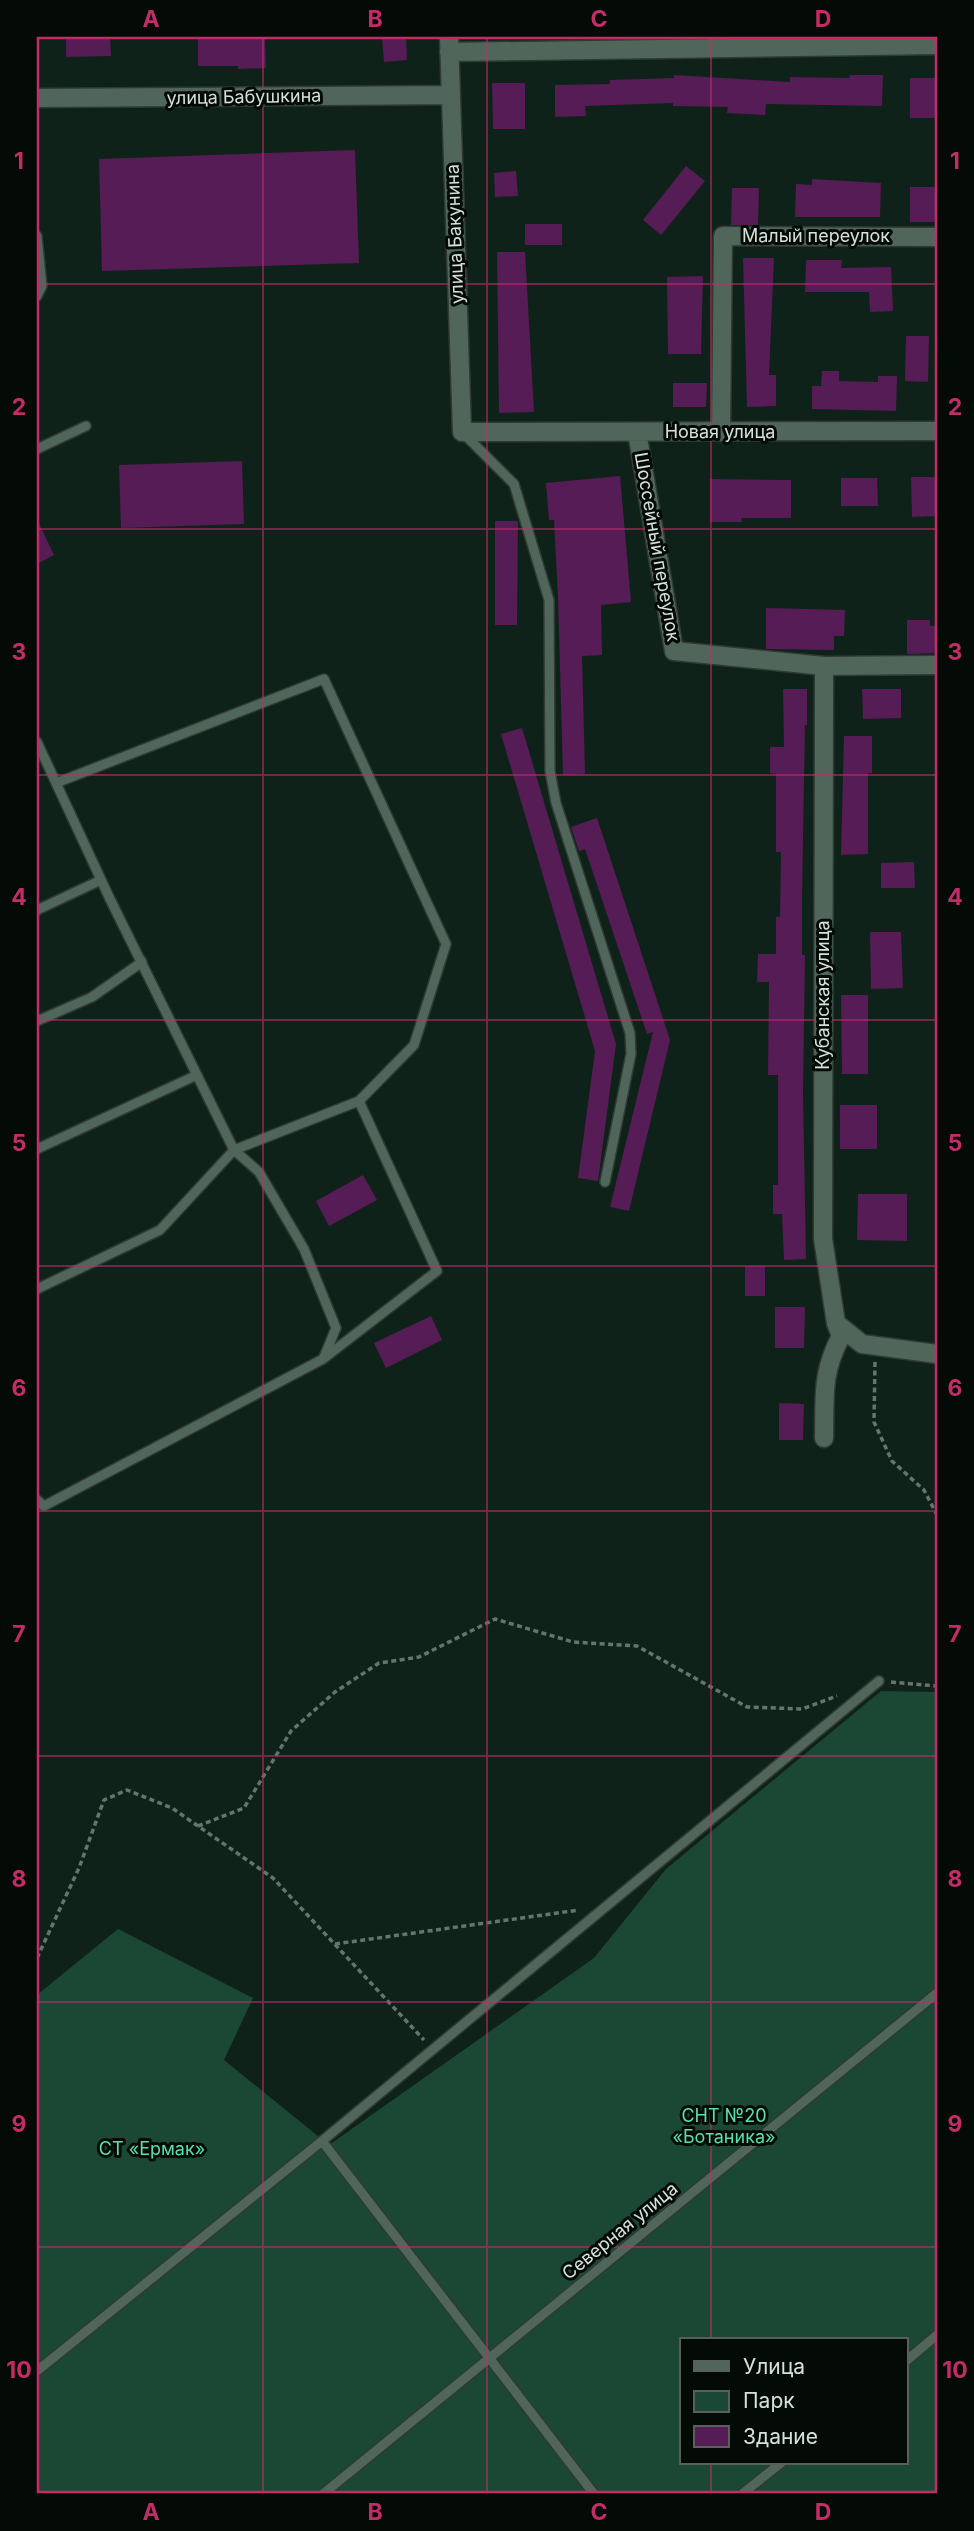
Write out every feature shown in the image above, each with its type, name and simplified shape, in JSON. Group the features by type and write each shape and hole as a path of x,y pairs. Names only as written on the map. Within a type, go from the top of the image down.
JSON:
{"street":[{"path":"449,44 937,45"},
{"name":"улица Бакунина","path":"449,44 462,432"},
{"name":"улица Бабушкина","path":"37,99 451,95"},
{"name":"Малый переулок","path":"721,432 723,236 937,237"},
{"name":"Новая улица","path":"462,432 937,431"},
{"name":"Шоссейный переулок","path":"637,432 674,651 824,666 937,665"},
{"name":"Кубанская улица","path":"824,666 823,1239 836,1323 841,1335 831,1356 823,1384 824,1438"},
{"path":"836,1323 862,1344 937,1354"}],"lane":[{"path":"37,236 42,286 37,296"},
{"path":"37,449 86,426"},
{"path":"462,432 514,484 549,600 550,771 556,803 630,1033 631,1054 605,1182"},
{"path":"37,1289 160,1230 234,1150 359,1101 414,1045 446,944 324,679 56,783"},
{"path":"37,742 234,1150 259,1172 304,1249 336,1328 323,1359"},
{"path":"62,795 142,962"},
{"path":"37,910 101,880"},
{"path":"37,1021 92,997 142,962"},
{"path":"37,1149 197,1075"},
{"path":"37,1500 44,1506 323,1359 437,1271 359,1101"},
{"path":"37,2371 322,2141 879,1681"},
{"name":"Северная улица","path":"323,2494 937,1993"},
{"path":"322,2141 594,2494"},
{"path":"908,2359 937,2335"},
{"path":"742,2494 780,2464"}],"path":[{"path":"876,1346 874,1422 892,1461 924,1490 937,1515"},
{"path":"198,1826 244,1808 291,1731 335,1692 379,1663 419,1657 495,1619 573,1642 637,1646 747,1707 802,1709 840,1695"},
{"path":"879,1681 937,1686"},
{"path":"37,1958 79,1868 104,1800 127,1790 172,1808 273,1878 433,2049"},
{"path":"335,1944 606,1906"}],"green space":[{"name":"СНТ №20 «Ботаника»","path":"881,1691 937,1692 937,2494 37,2494 37,1995 118,1929 253,1998 224,2060 329,2145 594,1958 666,1869"}],"building":[{"path":"66,37 110,37 111,56 66,57"},
{"path":"198,37 265,37 266,68 198,66"},
{"path":"382,37 406,37 407,60 384,62"},
{"path":"674,75 790,82 790,77 849,78 850,75 883,75 882,106 766,104 765,115 727,113 728,107 673,106 673,103 585,106 586,116 555,117 555,85 610,84 610,80 674,78"},
{"path":"910,78 937,78 937,118 910,118"},
{"path":"492,83 525,83 525,129 493,129"},
{"path":"355,150 359,263 102,271 99,159"},
{"path":"686,166 705,181 661,235 643,220"},
{"path":"516,171 518,196 495,197 494,173"},
{"path":"812,179 881,183 880,217 795,217 796,184 812,185"},
{"path":"910,187 937,187 937,222 910,222"},
{"path":"732,188 759,188 758,225 731,225"},
{"path":"525,224 562,224 562,245 525,245"},
{"path":"497,252 525,252 534,412 499,413"},
{"path":"743,258 774,258 769,375 776,375 776,406 747,407"},
{"path":"806,260 842,260 841,268 891,267 893,311 870,312 869,292 805,292"},
{"path":"703,276 701,354 668,354 667,277"},
{"path":"906,336 929,336 928,382 905,381"},
{"path":"822,371 839,371 839,381 878,382 878,376 897,376 896,411 812,409 812,386 821,386"},
{"path":"673,383 707,383 706,407 673,407"},
{"path":"242,461 244,524 121,528 119,465"},
{"path":"620,476 631,602 601,605 602,655 582,656 585,774 563,775 554,520 549,520 546,483"},
{"path":"911,477 937,477 937,516 912,517"},
{"path":"841,478 877,478 878,506 841,506"},
{"path":"710,479 791,480 791,518 741,518 742,522 710,522"},
{"path":"37,519 54,555 37,564"},
{"path":"495,521 518,521 517,625 495,625"},
{"path":"766,608 845,610 844,636 834,636 834,650 766,649"},
{"path":"907,620 930,620 930,626 937,626 937,653 907,654"},
{"path":"783,689 807,689 802,899 802,955 805,955 803,1093 806,1259 784,1260 782,1214 773,1214 773,1185 778,1185 778,1075 768,1075 769,982 757,982 758,954 776,954 776,917 780,917 781,852 776,852 776,774 770,773 770,747 784,747"},
{"path":"862,689 901,689 901,718 863,719"},
{"path":"522,728 616,1044 598,1181 578,1178 595,1051 501,734"},
{"path":"844,736 872,736 872,773 868,773 868,854 841,855"},
{"path":"597,818 670,1040 629,1211 610,1207 653,1032 647,1034 585,849 579,851 571,827"},
{"path":"914,862 915,888 881,888 881,863"},
{"path":"870,932 901,932 903,988 871,989"},
{"path":"841,995 868,995 868,1074 842,1074"},
{"path":"840,1105 877,1105 877,1149 840,1149"},
{"path":"363,1175 377,1200 329,1226 316,1201"},
{"path":"858,1194 907,1194 907,1241 857,1240"},
{"path":"745,1266 765,1266 765,1296 745,1296"},
{"path":"775,1307 805,1307 804,1348 775,1348"},
{"path":"431,1316 442,1340 386,1368 374,1343"},
{"path":"779,1403 804,1404 803,1440 779,1440"}],"park label":[{"name":"СТ «Ермак»","path":"152,2149"}]}
